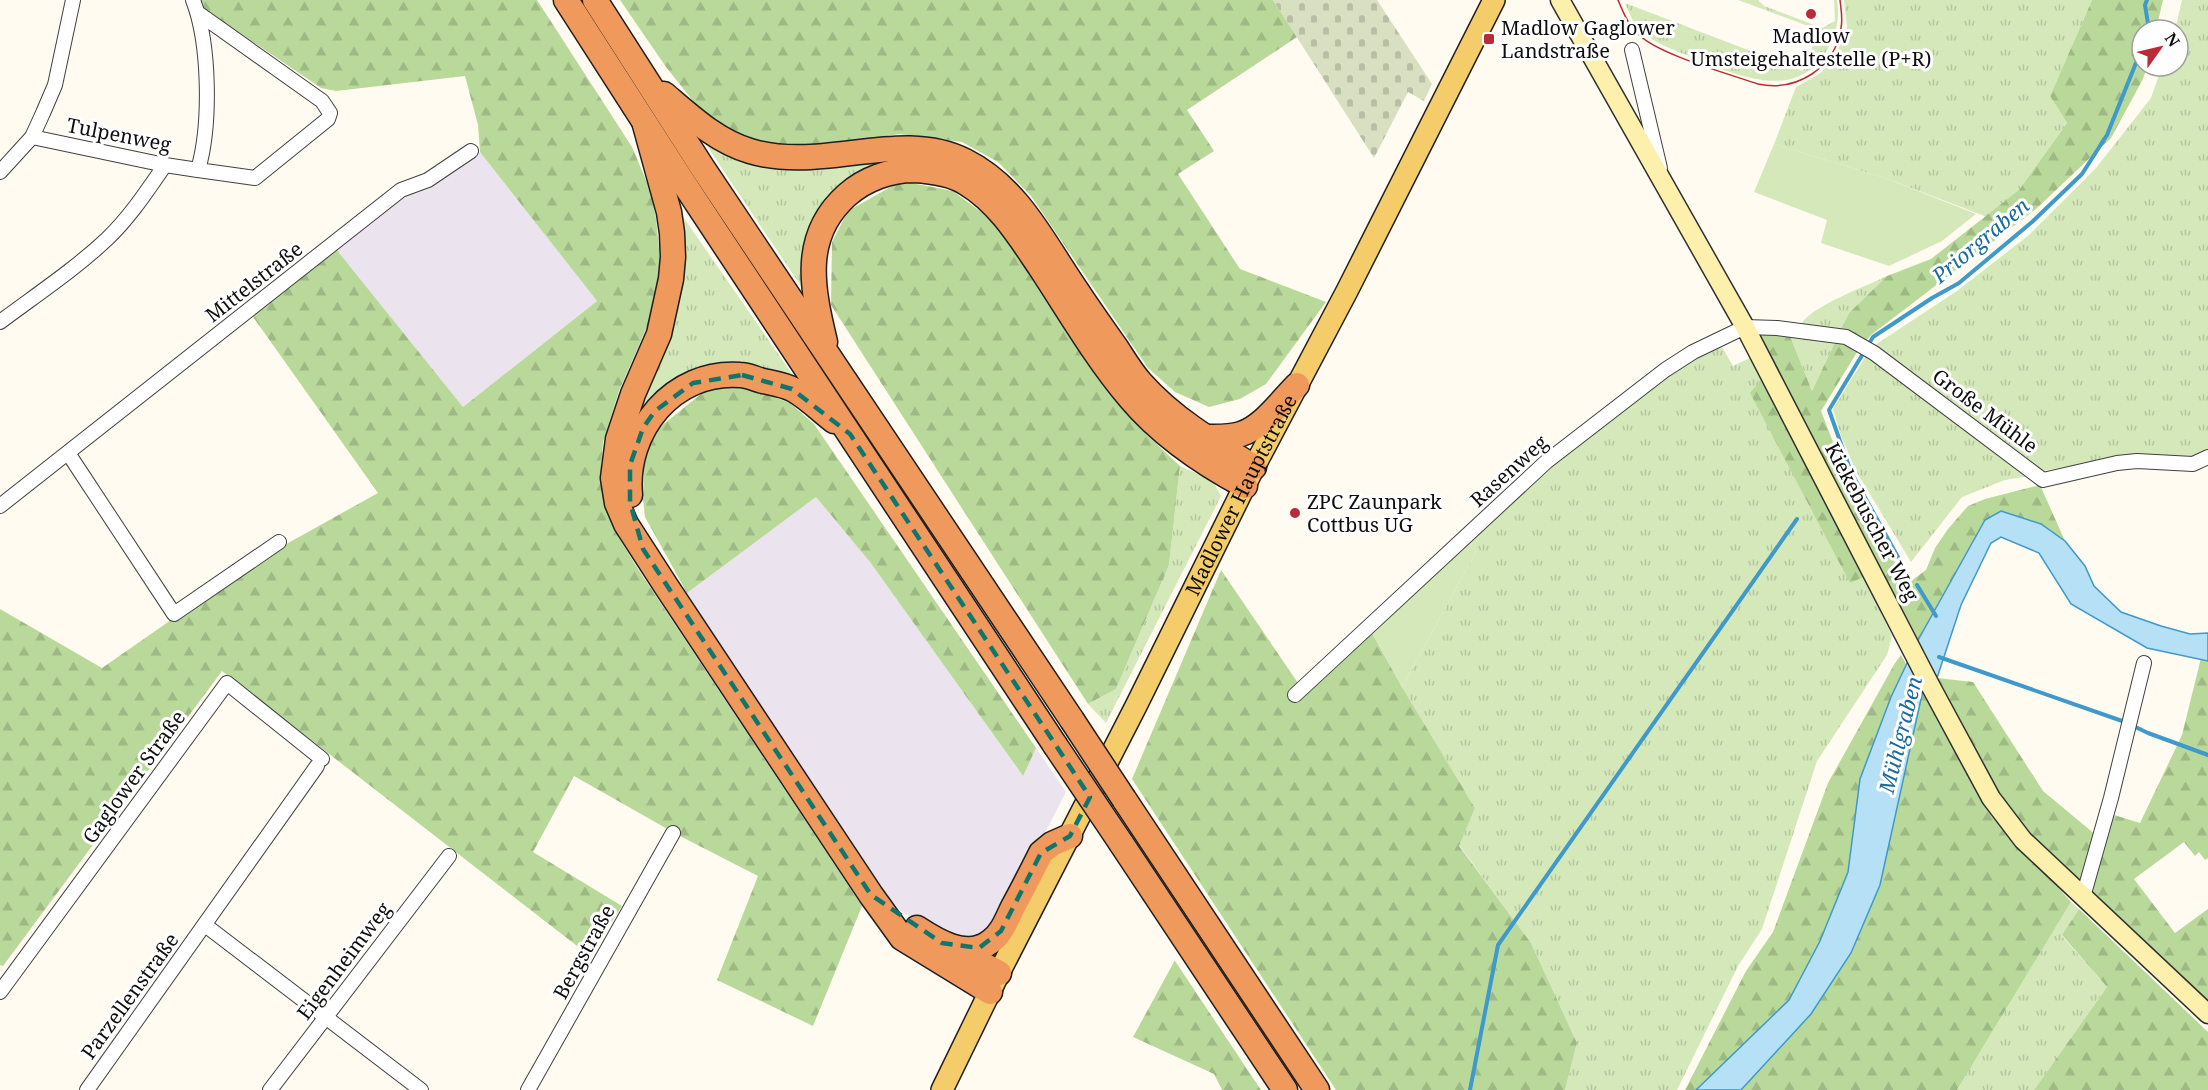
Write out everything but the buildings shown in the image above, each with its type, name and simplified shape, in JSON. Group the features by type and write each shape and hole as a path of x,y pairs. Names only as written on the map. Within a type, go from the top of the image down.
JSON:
{"highway":[{"path":"566,0 645,125 1285,1090"},
{"path":"595,0 828,356 1317,1090"},
{"path":"644,77 712,133 749,151 789,159 808,159 882,149 922,149 963,160 985,172 1003,187 1030,219 1140,382 1166,407 1249,476"},
{"path":"645,125 669,212 672,233 671,279 659,334 633,394 618,439 614,478 617,503 626,524 871,896 902,938 994,982"},
{"path":"828,356 813,285 813,259 826,219 837,204 854,189 870,180 904,170 945,174 964,181 983,194 1000,212 1020,237 1109,369 1148,417 1188,451 1249,476"},
{"path":"643,549 630,492 630,465 634,448 643,428 655,411 693,383 718,375 742,375 792,389 850,434"},
{"path":"1203,437 1229,437 1249,431 1297,385"},
{"path":"942,943 960,948 979,948 991,942 1001,931 1041,853 1052,844 1070,836"},
{"path":"871,896 900,918 942,943 994,982"}],"main road":[{"name":"Madlower Hauptstraße","path":"942,1090 994,982 1137,706 1249,476 1347,291 1494,0"},
{"name":"Kiekebuscher Weg","path":"1560,0 1745,327 1991,798 2023,840 2208,1014"}],"street":[{"path":"0,172 32,137 55,85 72,0"},
{"name":"Tulpenweg","path":"32,137 165,165 255,178 328,119 330,113 322,101 195,6"},
{"name":"Tulpenweg","path":"195,6 204,50 206,84 206,128 198,170"},
{"path":"1632,50 1662,180"},
{"name":"Mittelstraße","path":"0,506 402,190 428,180 471,152"},
{"path":"0,322 72,269 107,238 138,205 165,165"},
{"name":"Große Mühle","path":"1745,327 1778,328 1846,337 1874,353 2043,480 2117,463 2137,461 2193,464 2208,457"},
{"name":"Rasenweg","path":"1295,695 1546,462 1665,370 1693,352 1745,327"},
{"path":"68,453 174,614 279,542"},
{"path":"2084,897 2144,663"},
{"name":"Gaglower Straße","path":"0,992 227,683 320,763"},
{"name":"Parzellenstraße","path":"87,1090 320,763"},
{"name":"Bergstraße","path":"528,1090 673,833"},
{"name":"Eigenheimweg","path":"270,1090 449,856"},
{"name":"Parzellenstraße","path":"206,925 421,1090"}],"highlighted area":[{"path":"742,375 792,389 850,434 1090,797 1070,836 1041,853 1001,931 979,948 942,943 871,895 643,549 630,502 630,465 643,428 655,411 693,383"}],"shaded area":[{"path":"480,152 597,301 463,407 336,249 399,200 429,185"},
{"path":"816,497 870,562 1022,775 1036,748 1066,792 997,926 982,934 960,939 929,929 901,911 876,883 687,593"}],"green space":[{"path":"200,0 537,0 632,147 651,192 661,269 653,313 619,391 603,442 602,490 608,514 619,538 638,569 862,906 813,1026 717,980 758,876 678,835 574,776 533,852 622,906 590,956 222,671 3,966 0,965 0,609 102,668 171,620 185,616 281,547 378,493 251,314 336,249 463,407 597,301 480,152 478,125 465,76 336,91 321,88 203,8"},
{"path":"620,0 1273,0 1297,37 1187,110 1214,151 1178,174 1240,269 1326,302 1266,384 1240,399 1209,407 1175,392 1148,368 1031,196 998,162 962,142 899,134 812,149 766,145 734,134 697,106 666,67"},
{"path":"1273,0 1377,0 1432,84 1424,101 1408,92 1374,158"},
{"path":"1738,0 1758,0 1764,6 1822,28 1835,21 1834,0 1837,0 1837,22 1830,44 1818,63 1803,74 1787,80 1769,81 1750,78 1653,40 1638,28 1625,3 1803,71 1819,30"},
{"path":"1844,0 2092,0 2050,96 2067,123 2019,190 1987,217 1888,179 1774,144 1796,87 1819,74 1833,61 1847,28"},
{"path":"2092,0 2163,0 2159,18 2130,18 2130,78 2143,78 2111,138 2036,209 1871,335 1865,342 1839,333 1849,313 1887,276 1931,259 2019,190 2067,123 2050,96"},
{"path":"2182,0 2208,0 2208,450 2191,458 2132,456 2041,471 1872,347 1957,291 2029,235 2096,168 2151,98 2158,78 2190,78 2190,18 2178,18"},
{"path":"705,143 713,144 768,167 816,169 900,156 871,170 803,274 801,286"},
{"path":"1774,144 1888,179 1976,214 1942,241 1889,266 1821,243 1827,220 1754,192"},
{"path":"901,181 953,191 998,225 1118,402 1146,434 1180,466 1169,565 1116,689 1088,704 831,305 832,242 848,211"},
{"path":"679,211 799,384 773,371 734,364 630,433 681,288 685,264"},
{"path":"1887,276 1849,313 1839,333 1801,326 1805,319 1826,305"},
{"path":"1751,331 1790,336 1812,391 1836,340 1859,349 1821,411 1845,473 1907,584 1926,570 1935,548 1968,506 1985,499 2040,485 2065,541 2041,524 2001,511 1985,520 1917,642"},
{"path":"1790,336 1836,340 1812,391"},
{"path":"1722,347 1733,366 1752,357 1850,583 1864,577 1892,636 1887,655 1817,761 1762,929 1738,966 1677,1090 1565,1090 1577,1043 1531,943 1459,845 1475,808 1402,687 1476,552 1468,541 1551,464 1676,366"},
{"path":"1867,354 2030,476 2005,480 1962,497 1911,562 1856,471 1841,436 1833,409"},
{"path":"1764,376 1864,577 1850,583 1750,393"},
{"path":"721,387 747,387 790,403 814,424 1036,748 1023,776 870,562 816,497 687,593 645,517 644,464 655,431 701,394"},
{"path":"1180,466 1212,480 1221,496 1106,723 1088,704 1116,689 1169,565"},
{"path":"1468,541 1476,552 1402,687 1372,633"},
{"path":"1221,570 1298,683 1308,692 1372,633 1475,808 1459,846 1531,943 1577,1043 1565,1090 1336,1090 1132,779"},
{"path":"1901,655 1906,664 1860,779 1848,872 1820,941 1789,1000 1696,1090 1685,1090 1746,971 1773,932 1828,783"},
{"path":"2201,658 2208,661 2208,858 2205,860 2199,852 2195,856 2184,842 2134,879 2175,933 2208,909 2208,1000 2091,896 2111,814 2140,823 2182,735"},
{"path":"1937,678 1973,682 2043,791 2097,836 2082,888 2003,808"},
{"path":"1923,690 2030,856 2071,902 1957,1090 1741,1090 1811,1014 1851,953 1880,885"},
{"path":"2071,902 2079,909 2062,936 2107,987 2034,1090 1957,1090"},
{"path":"2079,909 2208,1032 2208,1090 2034,1090 2107,987 2062,935"},
{"path":"1175,960 1261,1090 1222,1090 1214,1074 1133,1037"}],"water":[{"name":"Mühlgraben","path":"2001,511 2041,524 2065,541 2085,566 2094,586 2121,612 2190,634 2208,633 2208,661 2147,648 2071,604 2039,553 2001,537 1991,543 1961,605 1937,678 1923,690 1880,885 1851,953 1811,1014 1741,1090 1696,1090 1789,1000 1820,941 1848,872 1860,779 1891,697 1917,642 1985,520"}],"waterway":[{"name":"Priorgraben","path":"2147,0 2145,5 2147,18"},
{"name":"Priorgraben","path":"1904,568 1851,472 1829,410 1873,337 1959,283 2032,222 2082,174 2107,135 2130,78"},
{"path":"1470,1090 1498,945 1797,519"},
{"name":"Priorgraben","path":"1917,585 1936,616"},
{"path":"1939,657 2125,722 2208,755"}],"tram line":[{"path":"1618,0 1626,18 1646,41 1676,56 1712,69 1758,84 1773,86 1787,84 1812,74 1831,55 1842,25 1840,0"}],"place":[{"name":"Madlow Umsteigehaltestelle (P+R)","path":"1811,14"},
{"name":"Madlow Gaglower Landstraße","path":"1489,39"},
{"name":"ZPC Zaunpark Cottbus UG","path":"1295,513"}]}
